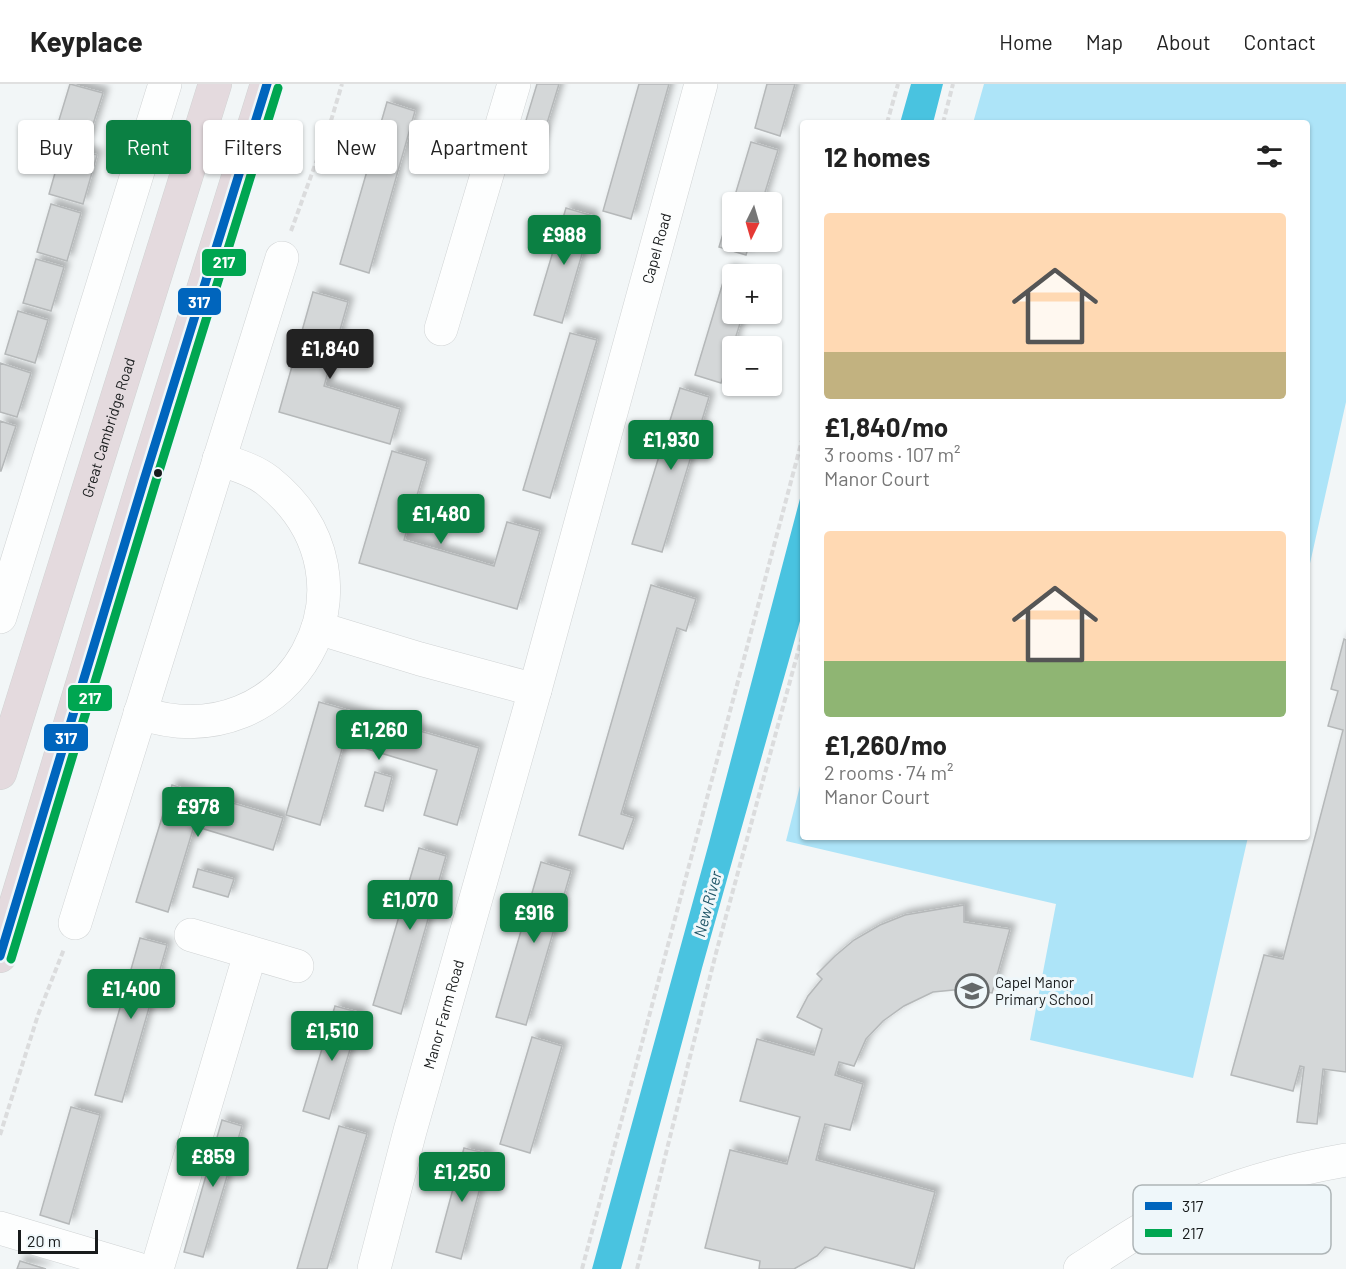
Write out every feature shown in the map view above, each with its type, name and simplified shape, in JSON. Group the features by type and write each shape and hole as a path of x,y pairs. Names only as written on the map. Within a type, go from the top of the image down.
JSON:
{"highway":[{"name":"Great Cambridge Road","path":"0,773 215,84"},
{"path":"0,956 93,645 267,84"}],"street":[{"path":"0,617 165,84"},
{"path":"441,329 514,84"},
{"name":"Capel Road","path":"535,690 701,84"},
{"path":"75,923 282,258"},
{"path":"140,712 162,720 195,723 237,714 272,695 298,669 318,628 323,602 323,576 319,552 299,512 268,481 243,467 219,459"},
{"path":"318,628 535,690"},
{"name":"Manor Farm Road","path":"374,1269 410,1131 535,690"},
{"path":"191,935 297,966"},
{"path":"157,1269 250,954"},
{"path":"1244,1185 1264,1178 1346,1160"},
{"path":"0,1228 138,1269"},
{"path":"1080,1269 1133,1236"}],"path":[{"path":"282,258 342,84"},
{"path":"888,120 898,84"},
{"path":"944,120 953,84"},
{"path":"582,1269 800,448"},
{"path":"637,1269 716,954 800,644"},
{"path":"0,1135 38,1015 75,923"}],"shaded area":[{"path":"984,84 1346,84 1346,402 1310,564 1310,120 974,120"},
{"path":"800,786 800,840 1247,840 1193,1078 1030,1040 1056,904 786,841"}],"water":[{"path":"911,84 943,84 934,120 901,120"},
{"name":"New River","path":"800,499 800,621 702,968 621,1269 592,1269 709,843"}],"building":[{"path":"70,84 103,93 94,121 59,120"},
{"path":"537,84 559,84 548,120 526,120"},
{"path":"639,84 669,84 631,219 603,211"},
{"path":"767,84 795,84 780,136 755,128"},
{"path":"387,102 415,111 412,120 409,120 409,132 369,273 340,264 366,174 397,174 397,120 382,120"},
{"path":"751,142 778,150 765,192 736,192"},
{"path":"55,174 92,174 83,204 49,194"},
{"path":"51,204 81,213 67,261 37,252"},
{"path":"566,208 593,216 562,323 534,315"},
{"path":"36,259 64,267 51,311 23,303"},
{"path":"722,286 722,324 740,324 736,336 722,336 721,383 695,375"},
{"path":"313,292 348,302 324,386 400,409 390,444 279,412"},
{"path":"18,311 48,320 35,363 5,354"},
{"path":"570,333 597,340 550,498 523,490"},
{"path":"0,363 31,373 17,417 0,412"},
{"path":"680,388 709,397 662,552 632,544"},
{"path":"0,421 16,426 1,471 0,471"},
{"path":"392,451 427,461 404,540 494,566 507,522 540,531 517,609 359,563"},
{"path":"651,585 696,599 686,631 677,628 621,814 634,818 623,849 579,835"},
{"path":"1344,639 1346,640 1346,1072 1323,1069 1317,1124 1297,1122 1304,1067 1300,1066 1293,1091 1231,1075 1264,955 1283,959 1343,730 1328,726 1338,691 1331,689"},
{"path":"319,702 479,748 457,825 424,815 437,770 344,742 320,825 286,815"},
{"path":"375,772 392,777 383,811 365,806"},
{"path":"172,785 283,818 273,850 194,826 168,912 136,902"},
{"path":"419,848 446,856 401,1014 373,1005"},
{"path":"541,862 571,871 526,1025 496,1017"},
{"path":"198,869 234,879 228,897 193,887"},
{"path":"964,905 964,922 1010,929 992,993 964,989 933,992 904,1006 883,1021 866,1039 854,1066 839,1062 835,1075 863,1084 850,1130 825,1124 816,1160 935,1192 914,1269 825,1247 817,1256 794,1269 759,1269 760,1261 705,1248 730,1150 787,1164 800,1117 740,1101 757,1039 814,1055 822,1029 797,1017 808,996 822,979 817,974 835,956 854,940 880,925 905,915"},
{"path":"140,938 167,945 122,1102 95,1095"},
{"path":"335,1006 361,1013 329,1119 303,1111"},
{"path":"532,1037 562,1046 530,1153 500,1144"},
{"path":"71,1107 100,1115 69,1224 40,1215"},
{"path":"222,1120 242,1126 203,1257 184,1252"},
{"path":"339,1126 367,1134 327,1269 297,1269"},
{"path":"464,1148 489,1154 461,1259 436,1252"},
{"path":"20,1261 46,1269 17,1269"}],"transit line":[{"name":"317","path":"0,956 267,84"},
{"name":"217","path":"11,959 278,88"}],"place":[{"name":"Capel Manor Primary School","path":"972,991"}]}
